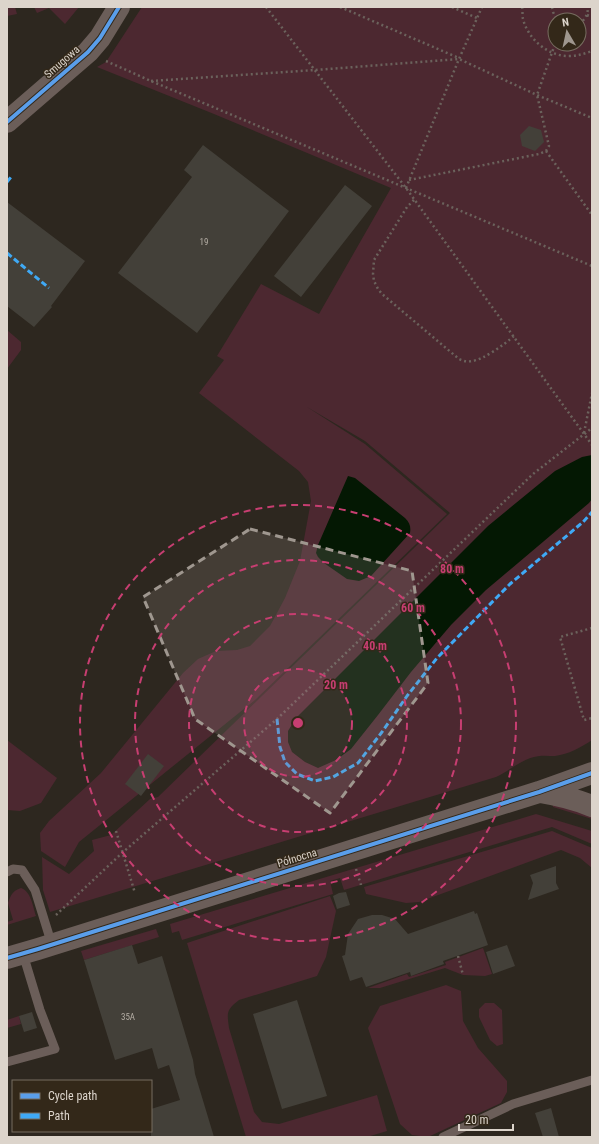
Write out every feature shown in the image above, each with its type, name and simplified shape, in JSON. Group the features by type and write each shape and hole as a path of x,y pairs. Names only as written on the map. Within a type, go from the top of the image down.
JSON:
{"street":[{"name":"Smugowa","path":"7,122 88,52 100,38 119,7"},
{"name":"Północna","path":"15,956 539,792 592,773"},
{"path":"539,792 556,794 592,806"}],"lane":[{"path":"7,872 14,869 22,870 35,890 52,945"},
{"path":"7,1062 55,1049 40,1010 15,956"},
{"path":"443,1137 513,1104 592,1080"}],"path":[{"path":"266,7 406,188 592,445"},
{"path":"340,7 459,58 537,95 592,118"},
{"path":"452,7 477,18"},
{"path":"406,188 459,58 482,7"},
{"path":"522,7 523,19 529,33 539,45 552,53 567,56 582,55 592,51"},
{"path":"588,7 587,15 592,17"},
{"path":"88,52 151,81 592,266"},
{"path":"409,180 539,154 546,151 549,146 537,95 552,53"},
{"path":"151,81 315,70 459,58"},
{"path":"546,151 592,215"},
{"path":"414,200 407,207 374,260 373,274 378,289 453,354 465,361 472,362 480,359 514,336"},
{"path":"584,434 592,393"},
{"path":"53,918 122,853 277,719 532,474 592,428"},
{"path":"592,628 560,637 584,720 592,718"},
{"path":"116,831 134,893"},
{"path":"354,863 361,884"},
{"path":"458,956 464,975"}],"highlighted area":[{"path":"250,529 412,571 428,683 330,813 195,719 143,597"}],"shaded area":[{"path":"7,7 15,7 17,14 7,16"},
{"path":"34,7 79,7 65,24 49,8 37,13"},
{"path":"142,7 592,7 592,740 565,754 534,757 496,777 50,912 43,890 42,857 69,874 94,851 92,840 111,835 150,799 158,797 450,513 365,441 307,407 365,444 447,514 255,700 79,842 65,867 41,851 40,833 49,821 101,773 183,673 198,659 216,651 237,650 250,646 270,626 285,598 300,561 311,501 308,482 299,471 199,393 224,360 217,356 261,284 319,314 391,188 97,67 106,62"},
{"path":"7,330 21,342 21,350 7,369"},
{"path":"592,455 592,499 589,503 486,590 451,625 411,672 351,749 336,760 318,768 305,762 292,752 288,742 288,731 296,718 488,526 555,471 582,457"},
{"path":"348,476 355,478 405,518 410,527 410,533 371,576 359,581 347,579 324,563 316,553 318,545"},
{"path":"7,740 57,778 41,803 20,811 7,810"},
{"path":"552,802 592,813 592,819 553,807"},
{"path":"536,814 592,831 592,844 552,827 344,890 340,878 330,881 333,894 182,940 179,931 172,933 170,924"},
{"path":"552,831 592,848 592,868 580,858 561,850 419,902 406,903 366,894 364,887"},
{"path":"21,888 27,892 33,904 36,916 7,925 7,922 13,920 8,903 9,900 14,892"},
{"path":"330,896 336,911 326,957 317,976 239,1000 228,1012 229,1028 254,1112 262,1122 279,1124 377,1095 387,1131 367,1137 246,1137 187,943"},
{"path":"156,929 159,937 84,960 81,951"},
{"path":"483,948 492,974 485,976 463,975 445,968 380,988 368,988 407,974 409,977 446,965 445,962"},
{"path":"446,985 461,991 463,1021 478,1048 507,1081 507,1092 501,1103 428,1137 412,1135 400,1124 368,1028 380,1006"},
{"path":"485,1003 494,1003 502,1010 503,1044 497,1046 490,1040 479,1017 479,1009"},
{"path":"19,1016 21,1024 7,1028 7,1020"}],"building":[{"path":"529,126 541,130 544,142 535,151 522,146 520,135"},
{"path":"203,145 289,211 197,333 118,273 192,177 184,170"},
{"path":"345,185 372,206 301,297 274,276"},
{"path":"7,202 85,261 51,306 52,307 34,327 7,306"},
{"path":"148,754 164,766 141,796 125,784"},
{"path":"556,866 556,883 559,889 528,900 533,883 530,875"},
{"path":"346,892 350,905 337,909 333,896"},
{"path":"474,911 475,914 477,913 488,945 443,961 444,964 411,976 410,972 366,987 362,977 350,981 342,956 345,955 348,934 358,919 372,915 382,915 395,919 408,934"},
{"path":"132,945 138,964 162,956 214,1137 151,1137 152,1109 180,1100 169,1065 158,1069 152,1048 115,1060 84,960"},
{"path":"507,945 515,966 493,974 486,952"},
{"path":"297,1000 327,1096 282,1109 253,1014"},
{"path":"32,1012 37,1028 24,1032 19,1016"},
{"path":"551,1108 559,1137 543,1137 535,1113"}],"marked path":[{"path":"7,182 11,177"},
{"path":"7,253 49,288"},
{"path":"277,719 280,747 285,762 297,774 315,781 333,777 358,763 437,658 510,584 583,522 592,512"}],"cycle path":[{"path":"7,122 88,52 100,38 119,7"},
{"path":"7,958 539,792 592,773"}]}
